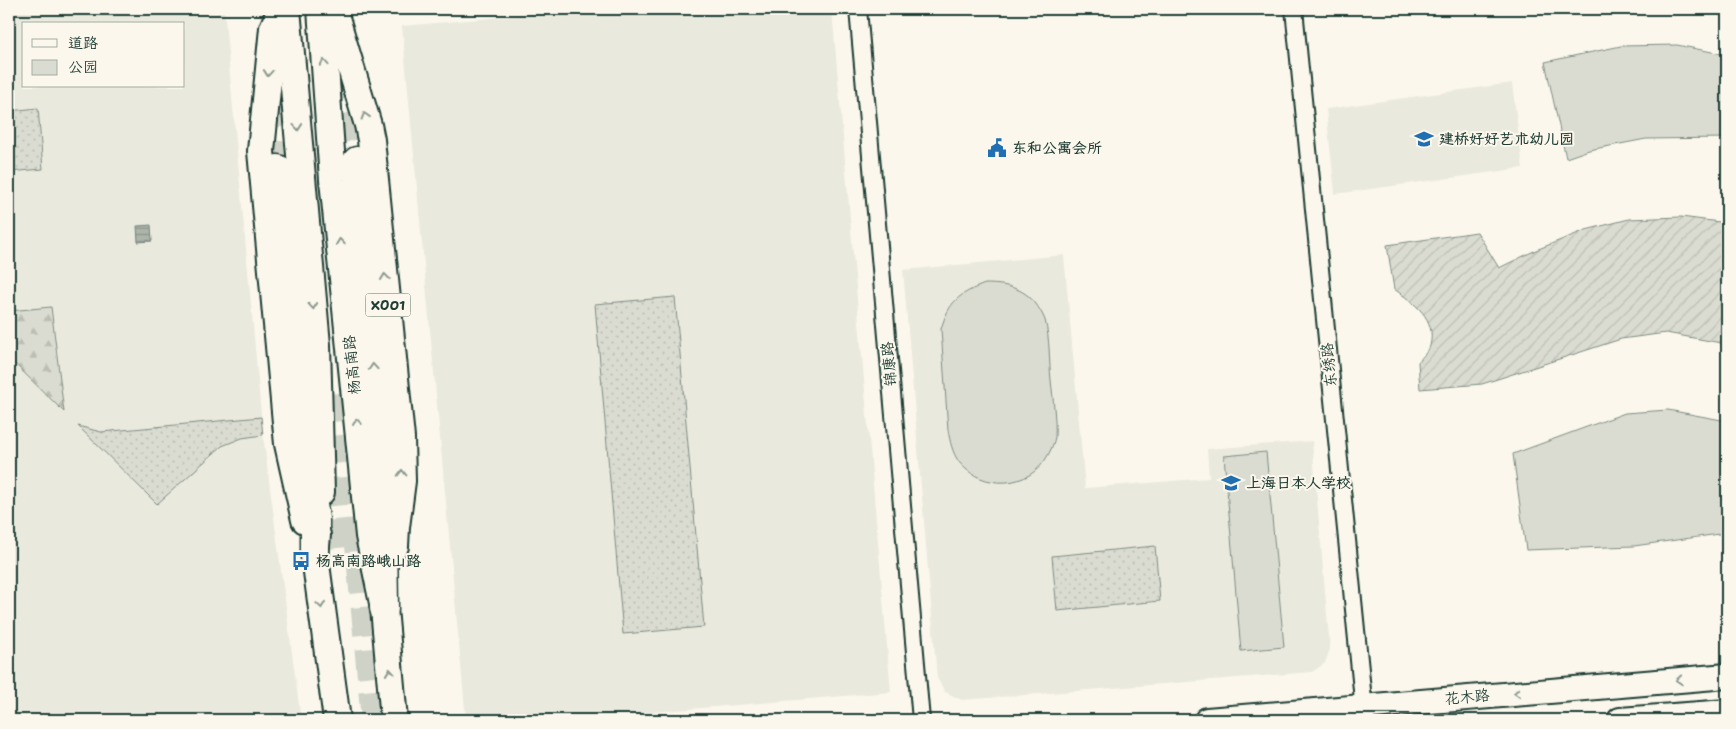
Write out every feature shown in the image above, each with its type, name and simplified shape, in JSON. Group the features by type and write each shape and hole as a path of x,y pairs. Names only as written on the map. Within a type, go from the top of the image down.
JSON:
{"highway":[{"path":"357,161 384,509 384,608"},
{"path":"278,169 304,440 315,518 315,557"}],"main road":[{"path":"281,9 272,28 261,151 288,444 315,557 337,720"},
{"path":"287,9 317,345 321,485 315,557"},
{"name":"杨高南路","path":"321,9 333,180 369,536 384,608 394,720"},
{"name":"X001","path":"329,9 336,18 371,140 401,438 402,481 396,526 395,556 384,608"},
{"name":"花木路","path":"1207,720 1364,713 1727,676"},
{"path":"1620,720 1727,712"}],"street":[{"name":"锦康路","path":"858,9 921,720"},
{"name":"东绣路","path":"1294,9 1364,713"}],"shaded area":[{"path":"9,9 224,9 263,435 301,720 9,720"},
{"path":"592,9 832,10 891,692 559,720 466,720 402,26"},
{"name":"建桥好好艺术幼儿园","path":"1512,83 1523,168 1335,194 1326,109"},
{"path":"151,225 152,241 138,242 137,226"},
{"name":"上海日本人学校","path":"1064,255 1085,488 1209,478 1207,449 1312,441 1330,649 1325,663 1312,672 962,700 945,692 937,678 903,270"}],"green space":[{"path":"1677,45 1727,55 1727,138 1646,139 1589,150 1566,158 1545,62 1621,46"},
{"path":"38,108 43,169 9,172 9,111"},
{"path":"1681,217 1727,223 1727,344 1666,333 1621,339 1482,384 1420,389 1418,362 1430,346 1430,327 1422,312 1394,289 1387,245 1477,232 1499,268 1536,250 1586,230 1629,219"},
{"path":"985,284 1013,288 1031,298 1045,320 1049,342 1050,373 1055,416 1054,442 1040,466 1030,475 1006,482 980,478 969,471 959,462 948,430 941,329 947,312 956,300 968,291"},
{"path":"675,297 704,627 623,634 595,304"},
{"path":"51,307 64,412 9,358 9,311"},
{"path":"1668,410 1727,421 1727,528 1719,534 1634,546 1526,550 1513,454 1625,413"},
{"path":"261,417 263,435 242,438 222,446 157,504 78,426 101,432"},
{"path":"1266,452 1284,647 1241,651 1224,456"},
{"path":"1155,546 1160,601 1057,611 1052,556"}],"tunnel":[{"path":"331,74 357,161"},
{"path":"278,169 288,82"},
{"path":"329,394 343,550"},
{"path":"357,523 375,720"}],"place":[{"name":"建桥好好艺术幼儿园","path":"1424,139"},
{"name":"东和公寓会所","path":"997,148"},
{"name":"上海日本人学校","path":"1231,483"},
{"name":"杨高南路峨山路","path":"301,561"}]}
